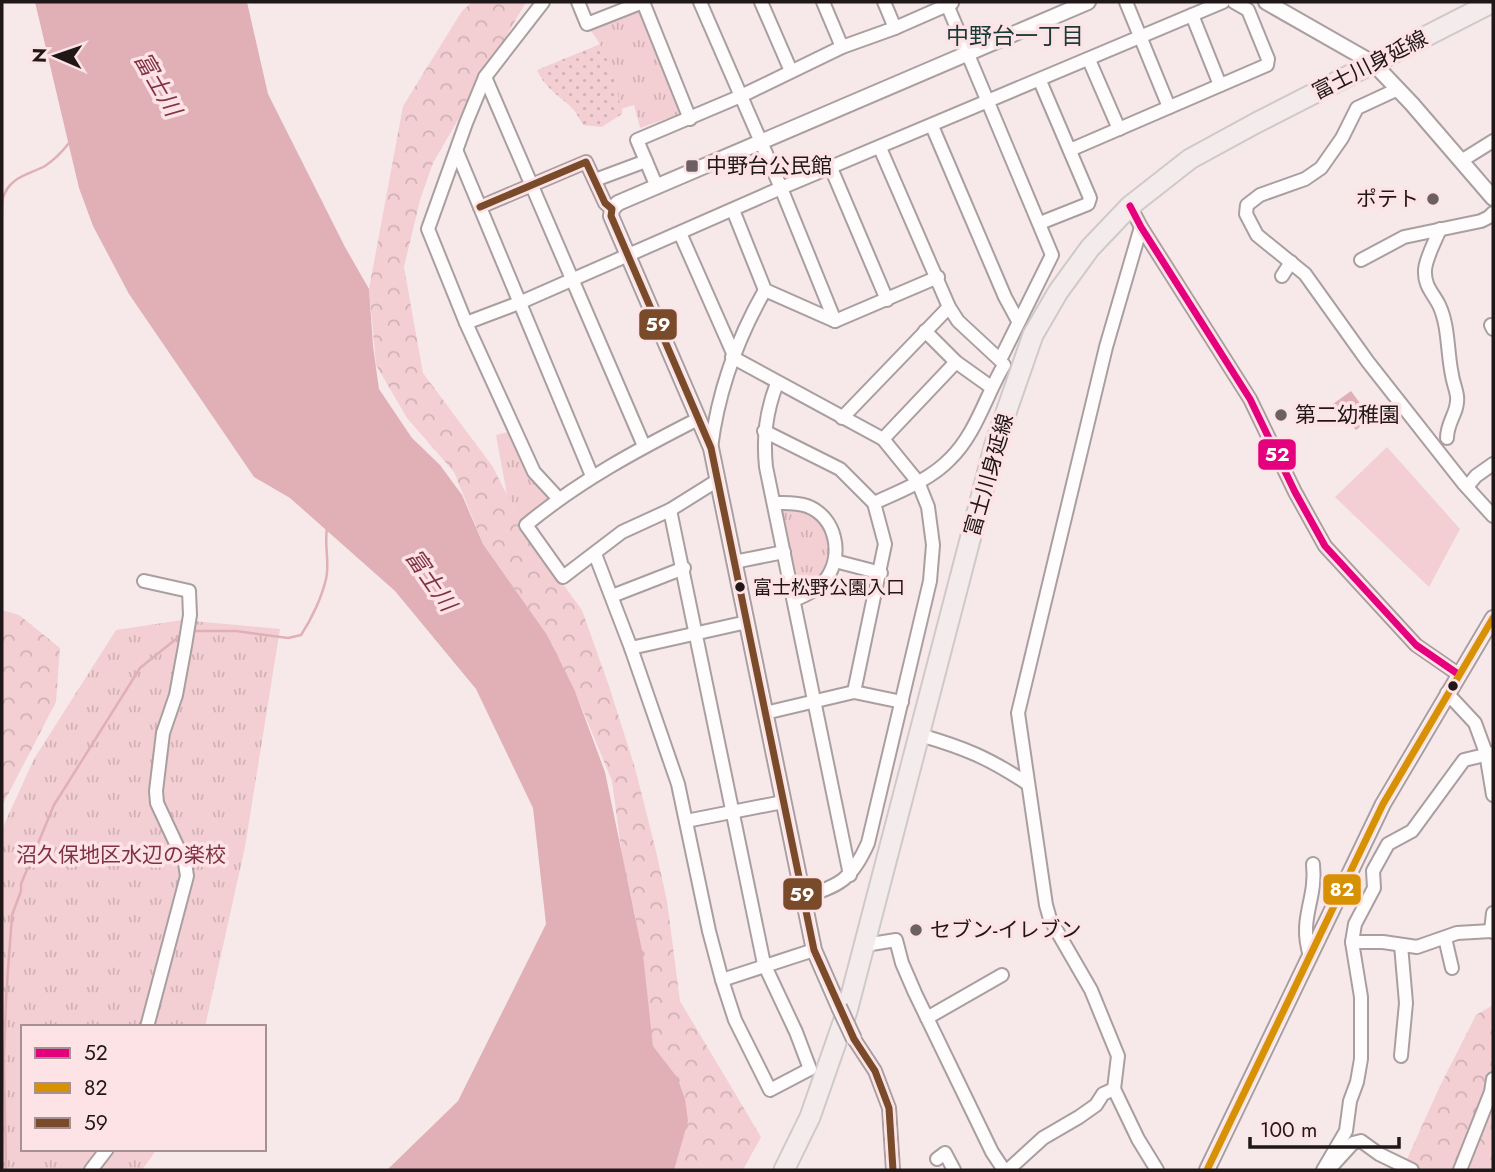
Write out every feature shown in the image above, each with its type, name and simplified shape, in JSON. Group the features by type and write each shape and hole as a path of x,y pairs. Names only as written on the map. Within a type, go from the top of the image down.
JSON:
{"main road":[{"name":"富士川身延線","path":"784,1170 810,1117 831,1062 920,735 995,444 1033,335 1058,292 1090,248 1130,206 1190,159 1493,2"}],"street":[{"path":"543,2 485,78 428,229 466,323 534,472 558,498"},
{"path":"578,2 587,24 643,2 690,119"},
{"path":"700,2 762,143 835,321"},
{"path":"761,2 791,71"},
{"path":"823,2 842,47"},
{"path":"884,2 895,28"},
{"path":"893,1170 889,1108 874,1071 854,1039 814,950 711,448 611,216 612,209 618,203 1088,2"},
{"path":"1126,2 1169,107"},
{"path":"466,323 519,303 781,188 1223,2"},
{"path":"1070,150 1266,65 1268,59 1248,10 1234,2"},
{"path":"1266,2 1373,63 1493,198"},
{"path":"657,187 637,140 741,96 842,47 895,28 949,3 986,103 1052,255 1000,360 958,321 949,307 880,148"},
{"path":"1192,15 1220,85"},
{"path":"1089,60 1119,129"},
{"path":"485,78 644,446"},
{"path":"1040,81 1090,198 1088,204 1040,223"},
{"path":"1398,89 1357,107 1342,138 1321,168 1306,178 1259,195 1247,205 1246,214 1257,235 1305,274 1368,362 1493,516"},
{"path":"932,126 1005,297 1018,321"},
{"path":"1461,161 1493,141"},
{"path":"457,152 592,475"},
{"path":"595,180 646,161"},
{"path":"480,208 586,162 605,203 612,209"},
{"path":"831,168 887,300"},
{"path":"1130,206 1140,228 1250,398 1325,545 1416,645 1458,674"},
{"path":"733,211 765,290 835,321 938,277"},
{"path":"1361,260 1404,237 1481,220 1493,213"},
{"path":"1140,228 1106,347 1018,713 1050,919 1091,990 1118,1056 1114,1089 1138,1139 1157,1170"},
{"path":"1440,229 1425,268 1425,280 1439,305 1448,337 1457,396 1457,408 1447,425 1447,438"},
{"path":"680,233 733,355 777,383 883,439 918,482 928,507 933,545 930,581 868,843 850,875 833,888 803,897"},
{"path":"1282,276 1291,262"},
{"path":"711,448 715,415 733,355 765,290"},
{"path":"842,418 949,307"},
{"path":"925,331 956,362 991,387"},
{"path":"883,439 956,362"},
{"path":"874,503 918,482 950,460 970,433 1004,365"},
{"path":"777,383 769,404 764,431 766,467 850,875"},
{"path":"698,419 592,475 558,498 526,525 563,577 622,532 670,510 718,480"},
{"path":"764,431 841,469 874,503 885,544 854,691"},
{"path":"1467,487 1491,470"},
{"path":"774,503 809,506 827,520 834,537 835,561 826,579 813,592 794,600"},
{"path":"595,554 678,784 709,931 735,1020 770,1090 810,1069 764,964 670,510"},
{"path":"734,562 784,552"},
{"path":"835,561 881,573"},
{"path":"612,596 684,568"},
{"path":"144,580 189,592 190,615 176,695 163,733 156,791 157,803 185,863 187,876 148,1025"},
{"path":"1208,1170 1383,804 1493,618"},
{"path":"631,648 747,622"},
{"path":"765,713 854,691 902,702"},
{"path":"1447,693 1475,723 1489,753 1493,794"},
{"path":"920,735 972,751 996,762 1028,784"},
{"path":"1325,1170 1346,1131 1350,1101 1361,1059 1361,997 1353,942 1354,924 1374,888 1373,871 1388,844 1412,831 1464,760 1489,753"},
{"path":"686,821 783,802"},
{"path":"1310,956 1299,939 1315,882 1313,864"},
{"path":"1353,942 1417,947 1457,933 1492,931 1493,913"},
{"path":"1445,938 1452,968"},
{"path":"864,945 896,940 902,963 992,1152 1009,1170 1043,1138 1079,1117 1096,1105 1103,1094 1114,1089"},
{"path":"1401,945 1406,1003 1401,1056"},
{"path":"722,980 764,964 814,950"},
{"path":"927,1018 1003,975"},
{"path":"1460,1170 1491,1092 1493,1079"},
{"path":"1325,1170 1353,1143 1361,1141 1379,1154 1412,1170"},
{"path":"91,1170 105,1151"},
{"path":"937,1159 945,1153 954,1170"}],"green space":[{"path":"472,2 526,2 433,163 420,200 404,267 423,373 493,467 527,535 582,610 635,768 656,851 667,901 680,1001 761,1137 743,1170 668,1170 677,1077 653,1046 635,915 622,855 612,781 575,691 534,617 483,544 454,472 407,418 376,365 369,289 403,106 462,11"},
{"path":"638,9 682,113 640,128 634,105 621,109 606,56 588,28"},
{"path":"605,42 624,77 622,114 602,127 583,125 573,109 547,85 537,70"},
{"path":"508,432 527,473 552,498 521,523 507,495 496,435"},
{"path":"1387,447 1460,529 1429,587 1335,497"},
{"path":"779,507 806,510 814,514 825,526 828,535 832,561 813,586 796,594"},
{"path":"2,610 19,615 60,648 56,702 2,806"},
{"name":"沼久保地区水辺の楽校","path":"182,620 280,629 245,847 205,1025 21,1025 21,1151 156,1151 142,1170 2,1170 2,829 34,759 116,630"},
{"path":"1493,1005 1493,1170 1402,1170 1476,1015"}],"water":[{"name":"富士川","path":"35,2 247,2 268,94 369,289 379,389 412,438 440,465 462,495 483,544 547,635 575,691 605,772 643,955 653,1046 677,1077 685,1099 688,1121 674,1170 387,1170 458,1101 546,924 533,808 476,689 395,591 290,498 254,477 129,294 93,226 79,188"},
{"path":"1351,391 1371,418 1356,430 1333,404"}],"waterway":[{"path":"2,215 3,198 10,185 48,164 69,143"},
{"path":"190,631 236,631 288,638 301,635 316,608 326,579 327,528"},
{"path":"6,1170 6,998 12,915 21,884 54,805 140,668 181,635"}],"transit line":[{"name":"59","path":"480,207 586,162 605,203 612,209 611,216 711,448 814,950 854,1039 875,1071 889,1108 893,1170"},
{"name":"52","path":"1130,206 1250,399 1295,492 1325,546 1416,645 1458,674"},
{"name":"82","path":"1207,1170 1383,804 1493,618"}],"place":[{"name":"中野台公民館","path":"692,166"},
{"name":"ポテト","path":"1433,199"},
{"name":"第二幼稚園","path":"1281,415"},
{"name":"富士松野公園入口","path":"740,587"},
{"name":"セブン-イレブン","path":"916,930"}],"district":[{"name":"中野台一丁目","path":"1015,36"}]}
